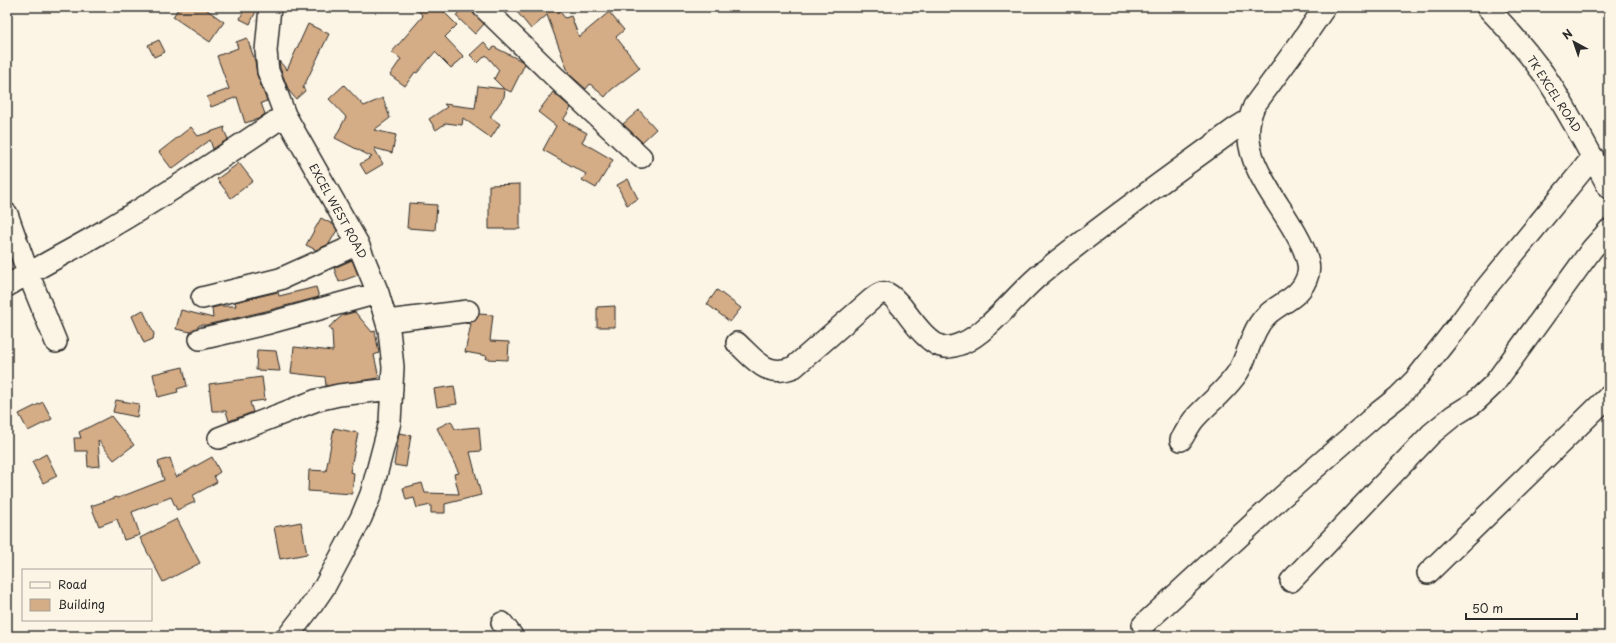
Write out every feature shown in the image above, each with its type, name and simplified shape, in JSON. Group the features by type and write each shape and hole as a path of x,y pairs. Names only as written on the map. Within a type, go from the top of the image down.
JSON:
{"street":[{"name":"EXCEL WEST ROAD","path":"270,7 266,51 268,71 285,115 358,244 378,293 387,321 392,348 390,422 371,494 362,518 325,586 288,636"},
{"path":"483,7 641,157"},
{"path":"1181,440 1195,418 1238,373 1245,360 1253,333 1257,326 1264,317 1295,295 1305,281 1308,273 1308,261 1300,242 1259,172 1252,152 1248,131 1249,120 1254,106 1325,7"},
{"name":"TK EXCEL ROAD","path":"1487,7 1515,38 1542,72 1571,117 1609,188"},
{"path":"7,286 119,222 217,161 285,115"},
{"path":"737,343 759,364 771,371 783,371 794,367 872,299 879,294 885,293 895,299 926,336 939,346 950,347 964,343 983,329 1040,274 1086,238 1132,203 1249,120"},
{"path":"1143,625 1282,497 1398,397 1415,380 1464,319 1481,294 1593,157"},
{"path":"7,214 28,273 56,342"},
{"path":"1292,581 1431,434 1453,416 1474,403 1494,384 1592,249 1609,230"},
{"path":"202,298 280,279 358,244"},
{"path":"200,339 269,323 378,293"},
{"path":"387,321 468,311"},
{"path":"219,438 317,400 339,395 392,389"},
{"path":"1428,573 1609,396"}],"building":[{"path":"179,7 203,7 224,22 210,42 173,17"},
{"path":"245,7 258,7 250,24 240,19"},
{"path":"415,7 439,7 457,25 445,37 464,57 451,68 435,52 417,73 415,72 405,86 390,75 401,59 392,52 423,16"},
{"path":"462,7 467,7 472,10 484,24 475,34 456,16"},
{"path":"513,7 558,7 557,8 565,18 571,16 579,37 609,12 624,30 616,37 640,68 611,90 605,97 590,84 586,89 569,74 547,15 531,29"},
{"path":"308,24 329,34 303,88 305,91 296,99 289,91 280,68 279,61 287,70"},
{"path":"247,38 255,61 257,75 267,101 261,103 265,114 258,119 245,123 237,97 211,107 207,97 229,89 217,56 238,48 236,42"},
{"path":"159,40 165,52 154,57 148,45"},
{"path":"484,42 491,50 494,47 525,64 511,92 505,89 504,97 490,117 500,124 491,138 463,118 462,125 446,123 436,130 429,119 447,107 444,104 475,108 478,86 504,89 494,79 499,70 486,55 478,63 470,55"},
{"path":"344,85 364,106 383,98 390,118 374,130 396,135 392,153 374,148 383,164 366,174 360,164 372,157 335,138 346,117 329,99"},
{"path":"553,92 571,108 563,120 587,133 582,142 613,160 596,188 582,180 586,174 543,150 556,126 538,112"},
{"path":"639,110 656,129 642,142 623,124"},
{"path":"191,127 198,136 225,127 224,130 228,139 213,149 210,140 172,169 159,152"},
{"path":"239,163 253,181 231,198 217,179"},
{"path":"628,179 638,199 627,205 617,185"},
{"path":"520,184 520,229 489,229 489,185"},
{"path":"409,203 437,205 435,230 407,228"},
{"path":"321,218 334,225 337,230 329,244 316,250 306,245"},
{"path":"352,260 358,275 339,282 334,268"},
{"path":"316,287 319,297 266,311 206,325 200,325 191,332 176,329 181,310 213,318 212,308 220,306 236,306 235,302 278,292 279,296"},
{"path":"717,290 741,308 730,322 707,304"},
{"path":"615,306 615,327 597,327 597,307"},
{"path":"143,310 154,334 153,339 144,343 132,316"},
{"path":"355,312 372,332 375,331 379,353 374,355 379,378 326,386 325,377 291,373 294,347 333,351 332,331 329,327 343,315"},
{"path":"479,314 493,315 490,341 509,342 508,360 486,359 487,356 465,352 471,324 465,323 475,321"},
{"path":"257,350 276,351 280,371 256,370"},
{"path":"183,367 187,386 177,389 178,392 158,397 153,374"},
{"path":"262,377 265,400 250,402 253,412 229,421 226,411 212,411 209,384"},
{"path":"454,386 457,404 437,407 434,389"},
{"path":"116,400 139,404 137,417 113,412"},
{"path":"43,402 52,419 28,431 19,414"},
{"path":"111,416 134,445 114,460 98,440 100,466 88,467 87,451 75,451 74,438 81,438 79,432"},
{"path":"451,421 455,429 479,427 481,451 470,452 481,495 445,504 445,513 431,513 431,505 417,508 414,498 406,500 403,488 422,483 425,493 459,494 454,474 459,473 437,428"},
{"path":"334,428 358,433 350,472 354,473 352,494 308,491 309,470 326,471"},
{"path":"399,433 411,435 406,467 394,465"},
{"path":"46,454 57,476 43,483 32,462"},
{"path":"212,457 220,472 214,476 217,482 192,496 195,502 177,510 171,497 132,512 140,535 124,540 117,519 99,526 91,506 117,497 118,498 164,480 158,462 170,458 176,477"},
{"path":"177,519 200,563 163,582 140,538"},
{"path":"301,522 307,554 280,559 274,527"}]}
